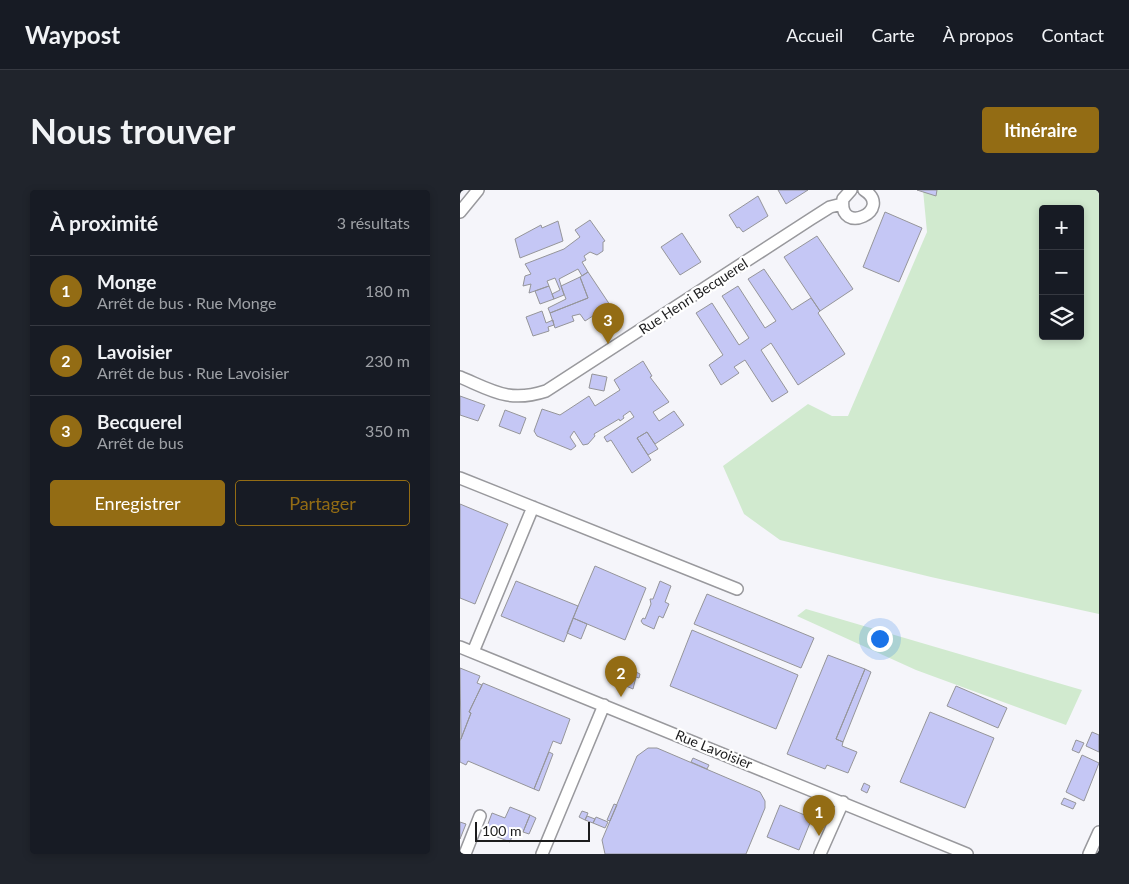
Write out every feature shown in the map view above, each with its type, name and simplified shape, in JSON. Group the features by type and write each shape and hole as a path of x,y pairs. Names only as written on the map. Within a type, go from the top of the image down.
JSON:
{"street":[{"path":"460,212 478,190"},
{"path":"851,190 845,194 842,204 850,216 854,218 864,217 872,206 870,196 864,190"},
{"name":"Rue Henri Becquerel","path":"460,377 494,392 516,398 546,391 811,219 830,207 842,204"},
{"path":"460,478 737,589"},
{"path":"473,652 532,507"},
{"name":"Rue Lavoisier","path":"460,647 967,854"},
{"path":"542,854 604,705"},
{"path":"820,854 842,802"},
{"path":"465,854 480,816"},
{"path":"1088,854 1099,832"}],"green space":[{"path":"923,190 1099,190 1099,614 931,577 780,540 744,514 723,466 808,404 832,416 848,416 927,232"},
{"path":"806,609 1082,690 1066,725 916,670 797,616"}],"building":[{"path":"778,190 808,190 786,204"},
{"path":"917,190 937,190 936,196"},
{"path":"758,196 768,216 743,232 739,227 737,228 729,215"},
{"path":"885,212 922,228 899,282 863,267"},
{"path":"590,220 605,241 603,242 603,251 597,255 590,252 584,256 586,260 582,262 588,272 582,276 578,269 559,279 564,295 554,299 552,294 560,290 555,278 547,281 549,286 529,293 531,284 523,286 525,276 531,274 525,264 564,249 580,237 575,230"},
{"path":"558,221 563,241 520,258 515,239 541,225 542,228"},
{"path":"682,233 701,262 680,275 661,247"},
{"path":"817,236 853,289 820,311 784,257"},
{"path":"764,269 792,310 811,298 820,311 818,313 845,354 798,385 771,343 761,350 788,392 772,402 745,360 734,367 739,373 721,385 709,365 723,355 696,313 712,303 739,345 749,338 722,296 738,286 765,328 776,321 748,279"},
{"path":"588,272 610,305 585,321 580,314 572,316 574,321 555,328 550,313 588,298 580,277"},
{"path":"580,277 588,298 550,313 548,308 566,299 561,286"},
{"path":"549,286 554,299 540,304 535,291"},
{"path":"542,311 546,323 553,320 554,325 548,327 549,331 533,336 526,317"},
{"path":"643,361 652,376 650,377 669,402 653,412 659,421 674,411 684,425 655,444 647,432 637,438 651,460 632,473 611,440 607,442 604,437 634,417 630,411 620,421 619,419 594,434 595,436 588,444 583,445 574,431 570,437 576,446 571,450 537,436 534,431 542,409 560,415 589,396 595,406 620,390 614,380"},
{"path":"592,374 607,377 604,391 589,388"},
{"path":"460,396 485,405 478,421 460,415"},
{"path":"505,410 526,418 520,434 499,426"},
{"path":"647,432 658,449 648,455 637,438"},
{"path":"460,504 508,524 475,604 460,598"},
{"path":"595,566 646,588 625,640 573,618"},
{"path":"516,581 578,606 564,642 501,616"},
{"path":"660,581 671,586 665,602 669,604 663,618 659,616 654,629 643,624 641,621 643,618 645,619 651,604 650,599 653,599"},
{"path":"707,594 814,638 801,668 694,624"},
{"path":"573,618 587,624 581,639 567,633"},
{"path":"692,630 798,675 776,729 670,686"},
{"path":"828,655 865,669 836,739 843,742 842,746 857,752 848,773 827,765 825,769 787,754"},
{"path":"460,668 480,676 477,683 482,685 469,712 471,713 461,739"},
{"path":"865,669 871,672 843,742 836,739"},
{"path":"632,670 640,674 639,678 636,677 633,689 626,686"},
{"path":"483,683 570,719 561,744 553,741 534,789 468,761 466,765 460,762 460,741 471,713 469,712"},
{"path":"956,686 1007,708 998,728 947,706"},
{"path":"930,712 994,738 965,808 900,782"},
{"path":"1092,732 1099,735 1099,752 1086,746"},
{"path":"1076,740 1084,743 1079,753 1072,750"},
{"path":"648,748 657,748 760,792 765,801 765,808 746,854 605,854 602,840 637,756"},
{"path":"549,752 553,754 539,791 534,789"},
{"path":"1082,755 1099,763 1084,801 1066,792"},
{"path":"693,758 709,765 707,769 691,762"},
{"path":"864,783 870,786 867,793 861,790"},
{"path":"1064,798 1076,803 1073,809 1061,804"},
{"path":"614,804 617,805 610,821 607,820"},
{"path":"780,805 812,818 799,850 767,837"},
{"path":"510,807 530,815 523,832 515,828 510,842 485,832 492,813 505,818"},
{"path":"582,811 588,813 585,820 579,817"},
{"path":"530,815 536,818 529,834 523,832"},
{"path":"587,816 595,819 593,823 585,820"},
{"path":"596,817 608,822 605,828 593,823"},
{"path":"460,822 466,824 460,839"}],"place":[{"name":"Becquerel","path":"608,344"},
{"name":"Lavoisier","path":"621,697"},
{"name":"Monge","path":"819,836"}]}
